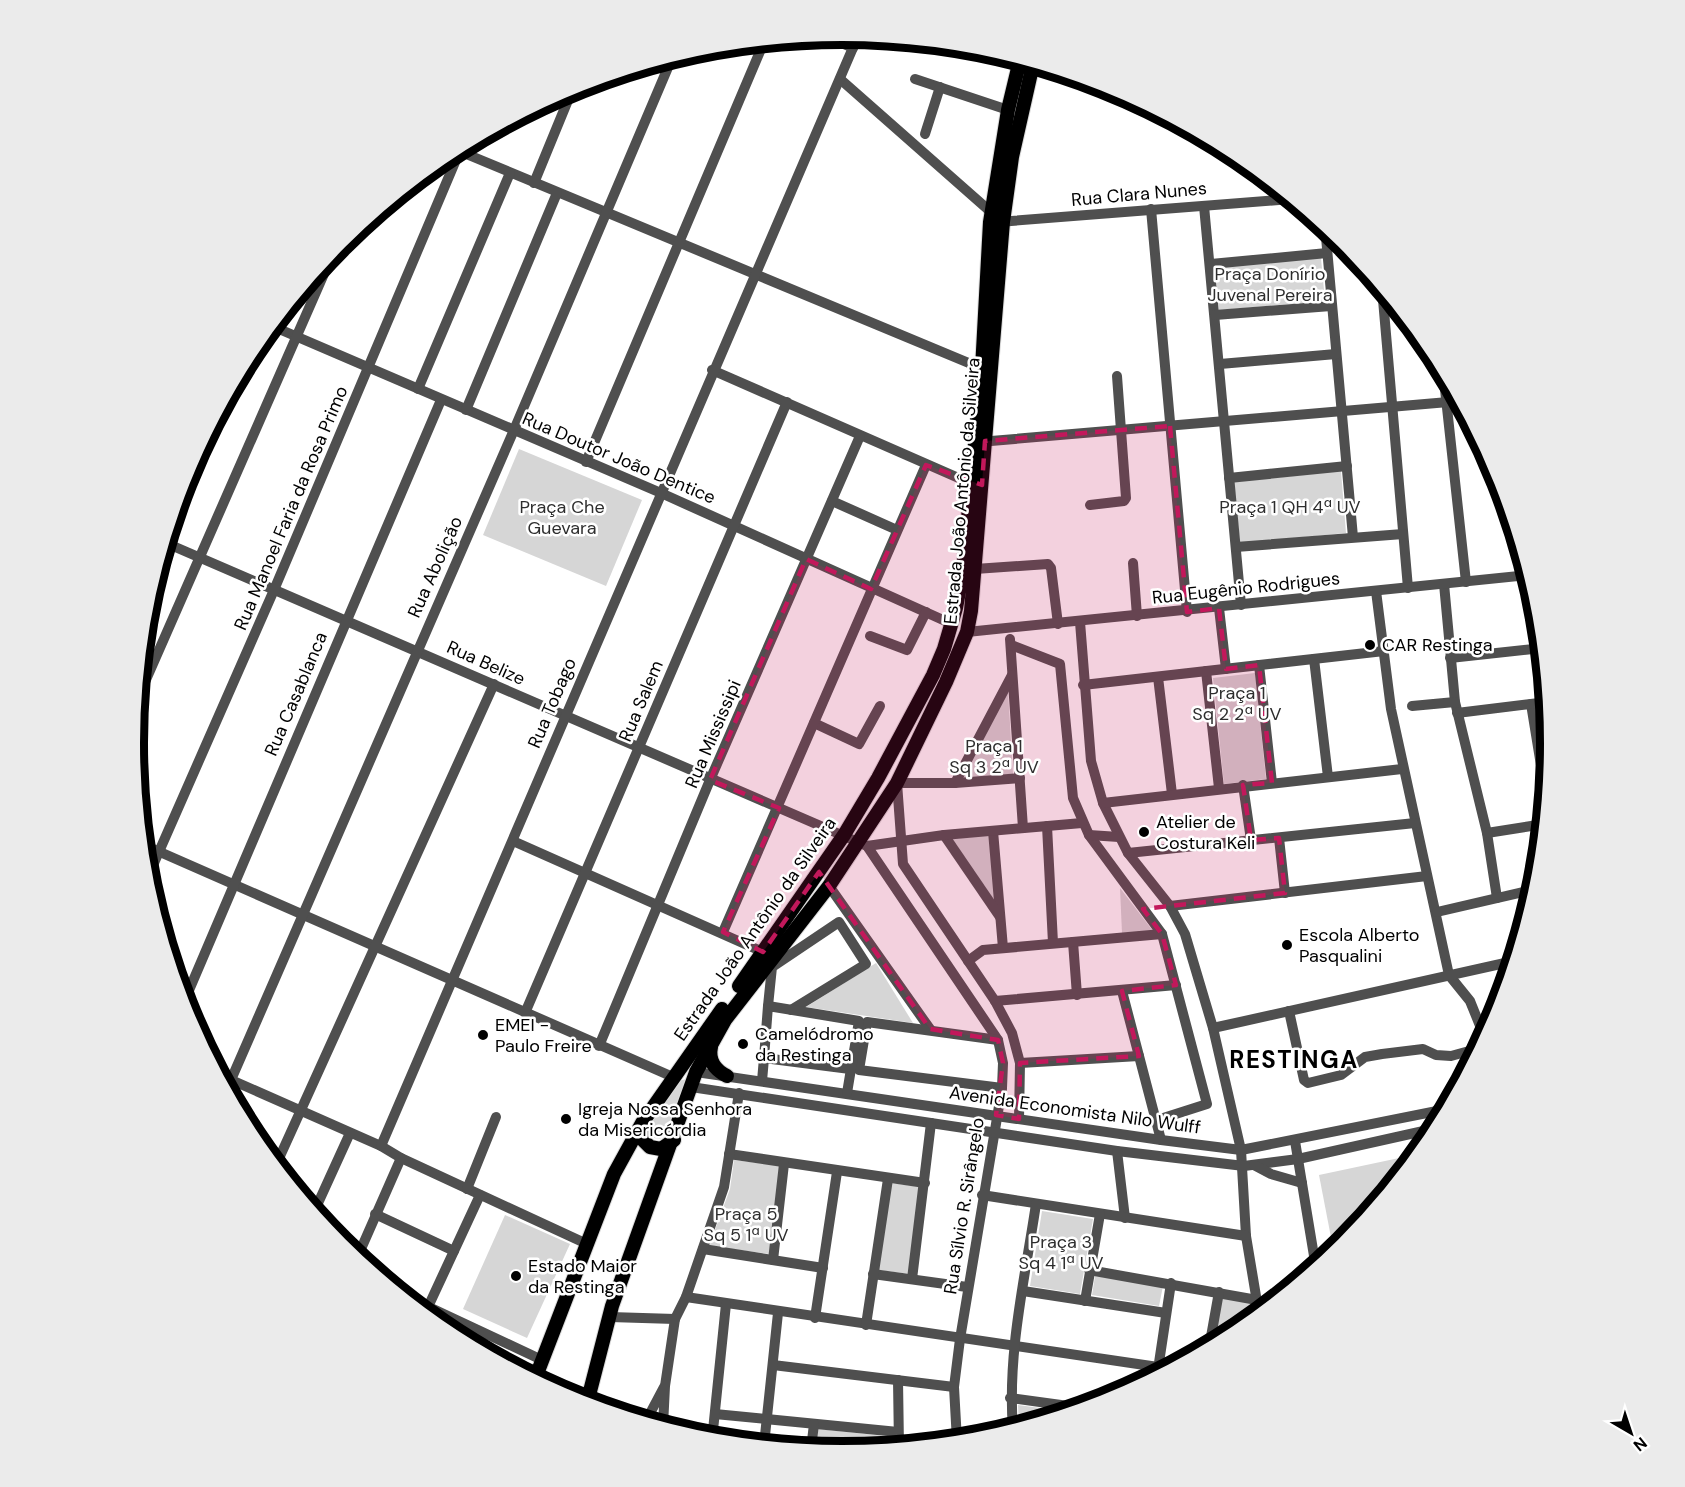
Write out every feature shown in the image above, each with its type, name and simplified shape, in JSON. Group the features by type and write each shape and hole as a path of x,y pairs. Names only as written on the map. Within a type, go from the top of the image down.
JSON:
{"main road":[{"name":"Estrada João Antônio da Silveira","path":"538,1372 614,1174 642,1123 673,1077 864,840 924,732 967,632 975,569 974,509 986,370 995,219 1008,110 1018,68"},
{"name":"Estrada João Antônio da Silveira","path":"995,219 1031,71"},
{"name":"Estrada João Antônio da Silveira","path":"589,1394 609,1317 696,1072 724,1020 767,961 878,778 933,675 944,649 952,624 963,570 974,509 970,483 977,468"},
{"path":"944,649 967,632"},
{"path":"864,840 859,823 872,799 878,778"},
{"path":"712,1045 710,1052 714,1067 727,1076"},
{"path":"673,1077 696,1072"},
{"path":"642,1123 641,1134 650,1147 661,1149 674,1139"}],"street":[{"path":"847,45 854,48"},
{"name":"Rua Tobago","path":"381,1146 513,841 564,715 662,493 712,370 854,48"},
{"path":"586,462 761,50"},
{"name":"Rua Abolição","path":"231,1080 514,430 668,67"},
{"path":"840,79 995,219"},
{"path":"915,79 1008,110"},
{"path":"925,134 940,87"},
{"path":"534,183 567,101"},
{"path":"469,154 607,214 755,272 986,370"},
{"name":"Rua Manoel Faria da Rosa Primo","path":"154,862 274,590 454,163"},
{"path":"418,389 510,173"},
{"path":"466,410 557,193"},
{"name":"Rua Clara Nunes","path":"995,219 1280,199"},
{"path":"1204,206 1241,606"},
{"path":"1151,209 1187,612"},
{"path":"1326,240 1353,537"},
{"path":"1211,264 1327,253"},
{"path":"147,676 198,556 323,277"},
{"path":"1383,301 1408,588"},
{"path":"1215,315 1331,306"},
{"name":"Rua Doutor João Dentice","path":"280,329 662,493 952,624"},
{"path":"1220,364 1336,354"},
{"path":"712,370 970,483"},
{"path":"1090,506 1124,501 1126,498 1118,376"},
{"path":"1445,391 1466,582"},
{"name":"Rua Casablanca","path":"189,990 345,620 441,400"},
{"name":"Rua Salem","path":"525,1013 787,402"},
{"path":"979,442 1451,402"},
{"name":"Rua Mississipi","path":"599,1046 710,780 860,436"},
{"path":"723,933 926,465"},
{"path":"1228,477 1347,466"},
{"path":"832,501 897,530"},
{"path":"1236,547 1403,534"},
{"name":"Rua Belize","path":"173,546 495,684 710,780 844,835 864,840"},
{"path":"1133,563 1137,616"},
{"path":"975,569 1048,564 1051,568 1058,624"},
{"name":"Rua Eugênio Rodrigues","path":"967,632 1010,630 1520,576"},
{"path":"1444,584 1456,708 1487,833 1497,898"},
{"path":"1376,591 1402,769 1437,912 1449,975 1470,1001 1482,1025"},
{"path":"1219,608 1226,669"},
{"path":"870,636 907,650 926,612"},
{"path":"1080,622 1083,685 1091,761 1103,803 1128,853 1170,906 1185,934 1213,1028 1242,1150 1249,1166 1246,1236 1258,1305"},
{"path":"1010,630 1023,828"},
{"path":"1011,645 1060,664 1073,798 1082,823 1162,934 1207,1104 1157,1120"},
{"path":"1450,658 1535,649"},
{"path":"1083,685 1383,651"},
{"path":"1314,659 1328,777"},
{"path":"1259,665 1272,783"},
{"path":"1206,671 1220,788"},
{"path":"955,783 1012,673"},
{"path":"1158,677 1172,794"},
{"path":"280,1158 495,684"},
{"path":"1412,706 1456,708 1540,703"},
{"path":"1531,704 1541,744"},
{"path":"814,723 859,744 880,706"},
{"path":"1103,803 1243,785 1402,769"},
{"path":"1019,1119 1020,1063 1012,1033 995,1001 903,864 899,841 897,783 955,783 1020,778"},
{"path":"1243,785 1251,840"},
{"path":"864,840 899,841 1082,823"},
{"path":"1128,853 1415,823"},
{"path":"1487,833 1536,825"},
{"path":"1047,826 1053,944"},
{"path":"993,831 1003,948"},
{"path":"944,835 1000,917"},
{"path":"1089,835 1119,837"},
{"path":"1279,838 1285,893"},
{"name":"Rua Sílvio R. Sirângelo","path":"864,840 998,1040 1003,1063 1002,1088 982,1195 960,1339 954,1387 957,1432"},
{"path":"513,841 723,933 767,961"},
{"path":"152,849 673,1077"},
{"path":"1170,906 1427,876"},
{"path":"829,886 930,1029"},
{"path":"1437,912 1525,892"},
{"path":"767,961 839,922 866,964 791,1010"},
{"path":"968,961 983,950 1162,934"},
{"path":"1073,942 1077,995"},
{"path":"762,1082 768,1006 767,961"},
{"path":"1213,1028 1506,962"},
{"path":"995,1001 1176,986"},
{"path":"1122,991 1161,1140"},
{"path":"768,1006 998,1040"},
{"path":"1289,1011 1304,1080 1308,1083 1341,1075 1358,1061 1373,1055 1424,1049 1436,1055 1451,1056 1470,1051"},
{"path":"847,1093 850,1069 863,1021"},
{"path":"863,1021 858,1070 1002,1088"},
{"path":"1020,1063 1139,1056"},
{"path":"764,1058 850,1069"},
{"name":"Avenida Economista Nilo Wulff","path":"696,1072 1242,1150 1436,1111"},
{"name":"Avenida Economista Nilo Wulff","path":"692,1086 1117,1150 1249,1166 1298,1159 1424,1131"},
{"path":"235,1087 302,1112 381,1146 401,1158 587,1244"},
{"path":"663,1418 664,1386 675,1319 686,1297 724,1187 739,1093"},
{"path":"467,1189 496,1117"},
{"path":"912,1279 931,1123"},
{"path":"317,1204 350,1134"},
{"path":"1295,1141 1314,1258"},
{"path":"1117,1150 1125,1218"},
{"path":"729,1154 837,1172 925,1183"},
{"path":"361,1249 401,1158"},
{"path":"773,1260 784,1164"},
{"path":"1249,1166 1302,1183"},
{"path":"815,1318 837,1172"},
{"path":"866,1325 888,1179"},
{"path":"428,1306 480,1195"},
{"path":"982,1195 1246,1236"},
{"path":"1012,1421 1011,1398 1015,1346 1036,1204"},
{"path":"375,1214 454,1251"},
{"path":"1085,1301 1100,1214"},
{"path":"703,1249 823,1268"},
{"path":"1089,1270 1171,1282 1257,1300"},
{"path":"873,1274 967,1287"},
{"path":"1158,1366 1171,1282"},
{"path":"1023,1291 1166,1313"},
{"path":"1211,1336 1219,1292"},
{"path":"686,1297 778,1313 1015,1346 1151,1370"},
{"path":"713,1430 726,1304"},
{"path":"434,1310 542,1360"},
{"path":"765,1438 778,1313"},
{"path":"609,1317 675,1319"},
{"path":"470,1334 473,1329"},
{"path":"773,1365 954,1387"},
{"path":"898,1380 899,1440"},
{"path":"649,1414 664,1386"},
{"path":"1011,1398 1064,1406"},
{"path":"715,1414 898,1432"},
{"path":"812,1441 814,1424"}],"highlighted area":[{"path":"1170,426 1187,612 1219,608 1226,669 1259,665 1272,783 1243,785 1251,840 1279,838 1285,893 1143,909 1162,934 1176,985 1122,991 1139,1056 1020,1063 1019,1119 996,1115 1003,1063 998,1040 930,1029 819,872 763,952 723,932 779,808 710,780 806,559 871,589 926,465 982,485 985,441"}],"green space":[{"name":"Praça Donírio Juvenal Pereira","path":"1321,258 1325,301 1219,310 1215,267"},
{"name":"Praça Che Guevara","path":"519,449 642,500 606,586 483,535"},
{"name":"Praça 1 QH 4ª UV","path":"1341,471 1346,533 1240,543 1234,482"},
{"name":"Praça 1 Sq 2 2ª UV","path":"1255,673 1266,779 1224,784 1213,678"},
{"name":"Praça 1 Sq 3 2ª UV","path":"1008,691 1013,774 962,777"},
{"path":"989,835 996,904 952,839"},
{"path":"1120,888 1153,931 1122,933"},
{"path":"876,963 913,1023 806,1007"},
{"path":"686,1079 667,1133 660,1139 654,1138 648,1131 649,1125 676,1082"},
{"path":"1406,1157 1368,1204 1332,1241 1319,1175"},
{"name":"Praça 5 Sq 5 1ª UV","path":"734,1160 781,1166 769,1254 709,1246 730,1189"},
{"path":"891,1183 921,1187 910,1274 878,1270"},
{"name":"Praça 3 Sq 4 1ª UV","path":"1042,1211 1093,1219 1080,1294 1030,1286"},
{"name":"Estado Maior da Restinga","path":"505,1215 570,1244 527,1338 463,1309"},
{"path":"1095,1276 1163,1286 1159,1306 1092,1295"},
{"path":"1222,1298 1254,1304 1255,1307 1216,1333"},
{"path":"1018,1405 1052,1410 1023,1418 1019,1419"},
{"path":"818,1429 894,1437 894,1440 842,1442 817,1441"}],"place":[{"name":"CAR Restinga","path":"1370,645"},
{"name":"Atelier de Costura Keli","path":"1144,832"},
{"name":"Escola Alberto Pasqualini","path":"1287,945"},
{"name":"EMEI - Paulo Freire","path":"483,1035"},
{"name":"Camelódromo da Restinga","path":"743,1044"},
{"name":"Igreja Nossa Senhora da Misericórdia","path":"566,1119"},
{"name":"Estado Maior da Restinga","path":"516,1276"}],"district":[{"name":"RESTINGA","path":"1294,1059"}]}
